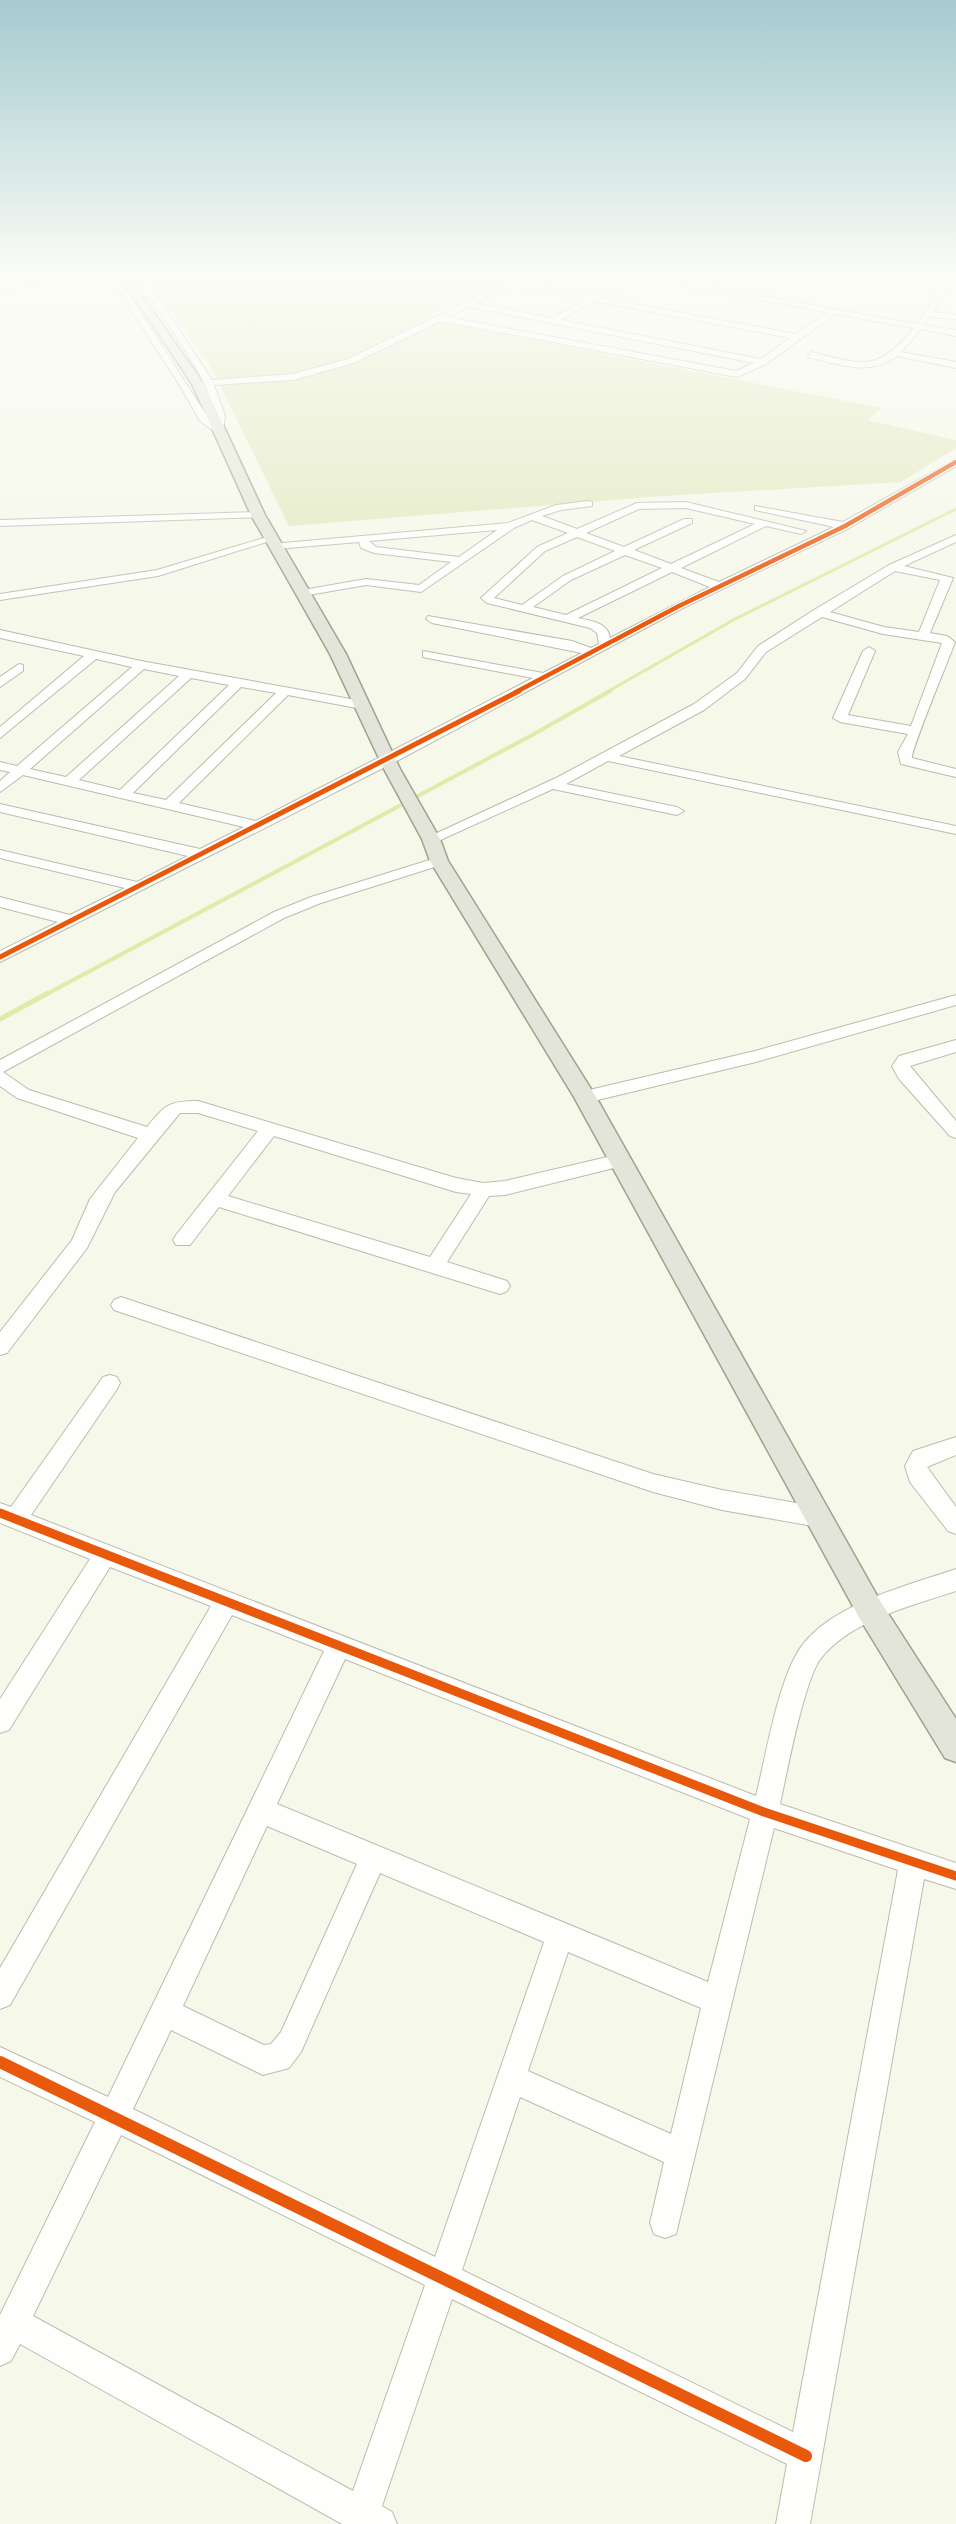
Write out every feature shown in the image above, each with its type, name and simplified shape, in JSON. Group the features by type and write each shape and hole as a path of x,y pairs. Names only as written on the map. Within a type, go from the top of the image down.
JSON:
{"main road":[{"path":"201,391 258,515 338,654 390,764 428,834 439,861 585,1097 870,1610 956,1747"}],"street":[{"path":"188,391 205,421 218,431 220,416 212,391"},
{"path":"2,955 201,854 390,764 591,652 719,586 845,526 956,462"},
{"path":"303,593 366,582 417,590 510,526 560,507 588,504"},
{"path":"605,646 605,636 600,628 570,617 491,601 487,598 541,549 632,507 671,504 801,531"},
{"path":"741,505 845,526"},
{"path":"0,523 258,515"},
{"path":"532,516 674,567 719,586"},
{"path":"525,608 567,578 688,521"},
{"path":"570,617 765,523"},
{"path":"0,597 158,573 273,542 363,538 510,526"},
{"path":"363,538 365,546 374,550 459,560"},
{"path":"428,834 552,785 699,706 741,676 762,649 818,612 893,567 956,538"},
{"path":"893,567 952,579 923,636"},
{"path":"818,612 867,627 942,639 949,645 916,731 905,752 906,761 956,773"},
{"path":"432,619 572,645 591,652"},
{"path":"0,634 141,665 362,705"},
{"path":"869,651 840,718 916,731"},
{"path":"427,654 545,677"},
{"path":"0,734 93,655"},
{"path":"0,788 141,665"},
{"path":"0,683 19,668"},
{"path":"70,781 188,674"},
{"path":"124,794 238,683"},
{"path":"170,804 285,691"},
{"path":"606,756 956,830"},
{"path":"0,766 258,826"},
{"path":"552,785 677,811"},
{"path":"0,808 201,854"},
{"path":"0,854 137,886"},
{"path":"0,1067 279,915 316,900 439,861"},
{"path":"0,902 70,920"},
{"path":"585,1097 756,1056 956,1000"},
{"path":"956,1046 905,1060 901,1066 905,1075 956,1132"},
{"path":"0,1077 23,1094 150,1135"},
{"path":"0,1347 67,1263 80,1243 97,1204 108,1187 169,1112 177,1107 188,1105 456,1185 483,1190 505,1188 620,1160"},
{"path":"183,1240 270,1129"},
{"path":"435,1266 483,1190"},
{"path":"215,1200 500,1286"},
{"path":"121,1305 653,1483 722,1500 819,1517"},
{"path":"110,1383 8,1516 764,1812 956,1876"},
{"path":"956,1446 921,1458 916,1466 918,1476 956,1524"},
{"path":"0,1721 105,1555"},
{"path":"665,2223 717,2000 798,1680 813,1650 870,1610 956,1580"},
{"path":"0,1995 226,1602"},
{"path":"338,1647 165,2012 6,2337 367,2521 442,2277 560,1935"},
{"path":"260,1810 717,2000"},
{"path":"165,2012 263,2060 279,2058 291,2042 373,1858"},
{"path":"793,2524 914,1863"},
{"path":"0,2062 113,2115 806,2456"},
{"path":"511,2078 681,2154"}],"green space":[{"path":"223,391 793,391 882,408 867,420 956,440 956,448 901,482 663,496 289,526"}],"waterway":[{"path":"607,692 735,619 956,509"},
{"path":"45,995 534,734 610,691"},
{"path":"0,1019 48,993"}],"cycle path":[{"path":"0,957 388,760 679,606 845,526 956,462"},
{"path":"0,1513 764,1812 956,1876"},
{"path":"0,2062 113,2115 806,2456"}]}
